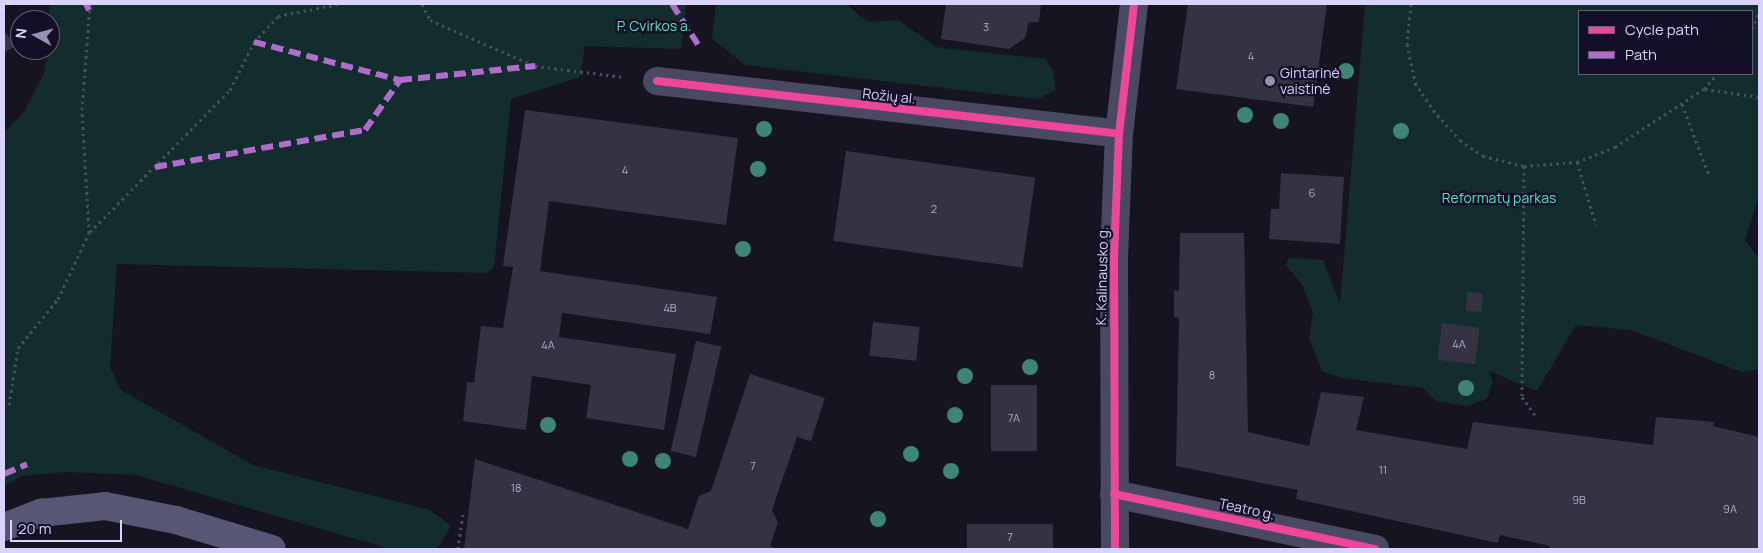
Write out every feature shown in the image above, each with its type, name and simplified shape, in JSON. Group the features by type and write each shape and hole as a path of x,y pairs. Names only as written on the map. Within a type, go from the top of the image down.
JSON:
{"main road":[{"path":"4,528 41,514 105,506 176,520 272,549"}],"street":[{"name":"K. Kalinausko g.","path":"1115,549 1113,291 1119,134 1134,4"},
{"name":"Rožių al.","path":"657,81 1119,134"},
{"name":"Teatro g.","path":"1114,494 1376,549"}],"path":[{"path":"89,233 82,110 90,4"},
{"path":"9,404 18,348 58,299 89,233 230,90 254,42 278,16 339,4"},
{"path":"422,4 430,20 535,66 657,81"},
{"path":"1410,4 1407,44 1415,83 1434,110 1460,140 1483,156 1524,166 1577,162 1615,147 1704,89 1715,75"},
{"path":"1753,27 1759,13"},
{"path":"1704,89 1759,97"},
{"path":"1682,104 1709,175"},
{"path":"1577,162 1596,225"},
{"path":"1524,166 1522,397 1536,415"},
{"path":"458,549 463,512"}],"green space":[{"name":"P. Cvirkos a.","path":"49,4 686,4 681,49 585,46 580,77 511,99 494,267 486,273 117,264 110,367 121,390 253,465 430,510 451,526 437,549 390,549 136,475 66,472 22,476 4,486 4,133 24,112 44,73 46,60 60,60 60,10 49,10"},
{"path":"716,4 846,4 868,22 898,20 936,47 1045,59 1053,71 1056,90 1038,99 745,65 712,39"},
{"name":"Reformatų parkas","path":"1365,4 1759,4 1759,196 1745,240 1759,259 1759,369 1742,372 1631,330 1576,325 1537,391 1489,371 1493,382 1487,399 1467,406 1436,401 1423,388 1342,378 1322,371 1309,338 1313,313 1303,286 1286,265 1289,258 1323,260 1340,304"}],"building":[{"path":"946,4 1041,4 1039,22 1029,22 1025,38 1009,49 941,39"},
{"path":"1188,4 1327,4 1313,107 1176,89"},
{"path":"4,30 10,39 10,49 4,53"},
{"path":"525,110 738,138 726,225 549,201 540,271 717,297 710,334 562,313 559,337 676,354 664,430 586,418 591,385 532,376 526,430 463,421 467,382 474,383 481,326 503,328 513,267 503,266"},
{"path":"846,151 1035,178 1022,268 833,241"},
{"path":"1281,173 1344,177 1340,244 1269,239 1271,209 1279,209"},
{"path":"1180,233 1244,233 1248,432 1309,446 1321,392 1364,397 1356,430 1467,449 1473,422 1653,445 1656,417 1714,422 1713,426 1759,437 1759,549 1549,549 1550,546 1500,535 1498,543 1296,499 1298,490 1176,466 1179,318 1174,317 1174,290 1179,291"},
{"path":"1467,292 1483,293 1482,312 1466,311"},
{"path":"873,322 920,327 916,361 869,356"},
{"path":"1442,323 1480,328 1475,364 1437,360"},
{"path":"696,341 721,347 696,457 671,451"},
{"path":"750,374 825,398 811,441 797,437 772,510 778,522 770,546 777,549 464,549 475,459 688,529 699,496 711,491"},
{"path":"991,385 1037,385 1037,451 991,451"},
{"path":"967,524 1053,524 1053,549 967,549"}],"marked path":[{"path":"86,4 89,10"},
{"path":"672,4 699,46"},
{"path":"254,42 400,80 535,66"},
{"path":"155,167 365,130 400,80"},
{"path":"4,474 27,464"}],"cycle path":[{"path":"1115,549 1114,257 1119,134 1134,4"},
{"path":"657,81 1119,134"},
{"path":"1114,494 1375,549"}],"place":[{"name":"Gintarinė vaistinė","path":"1270,81"}]}
